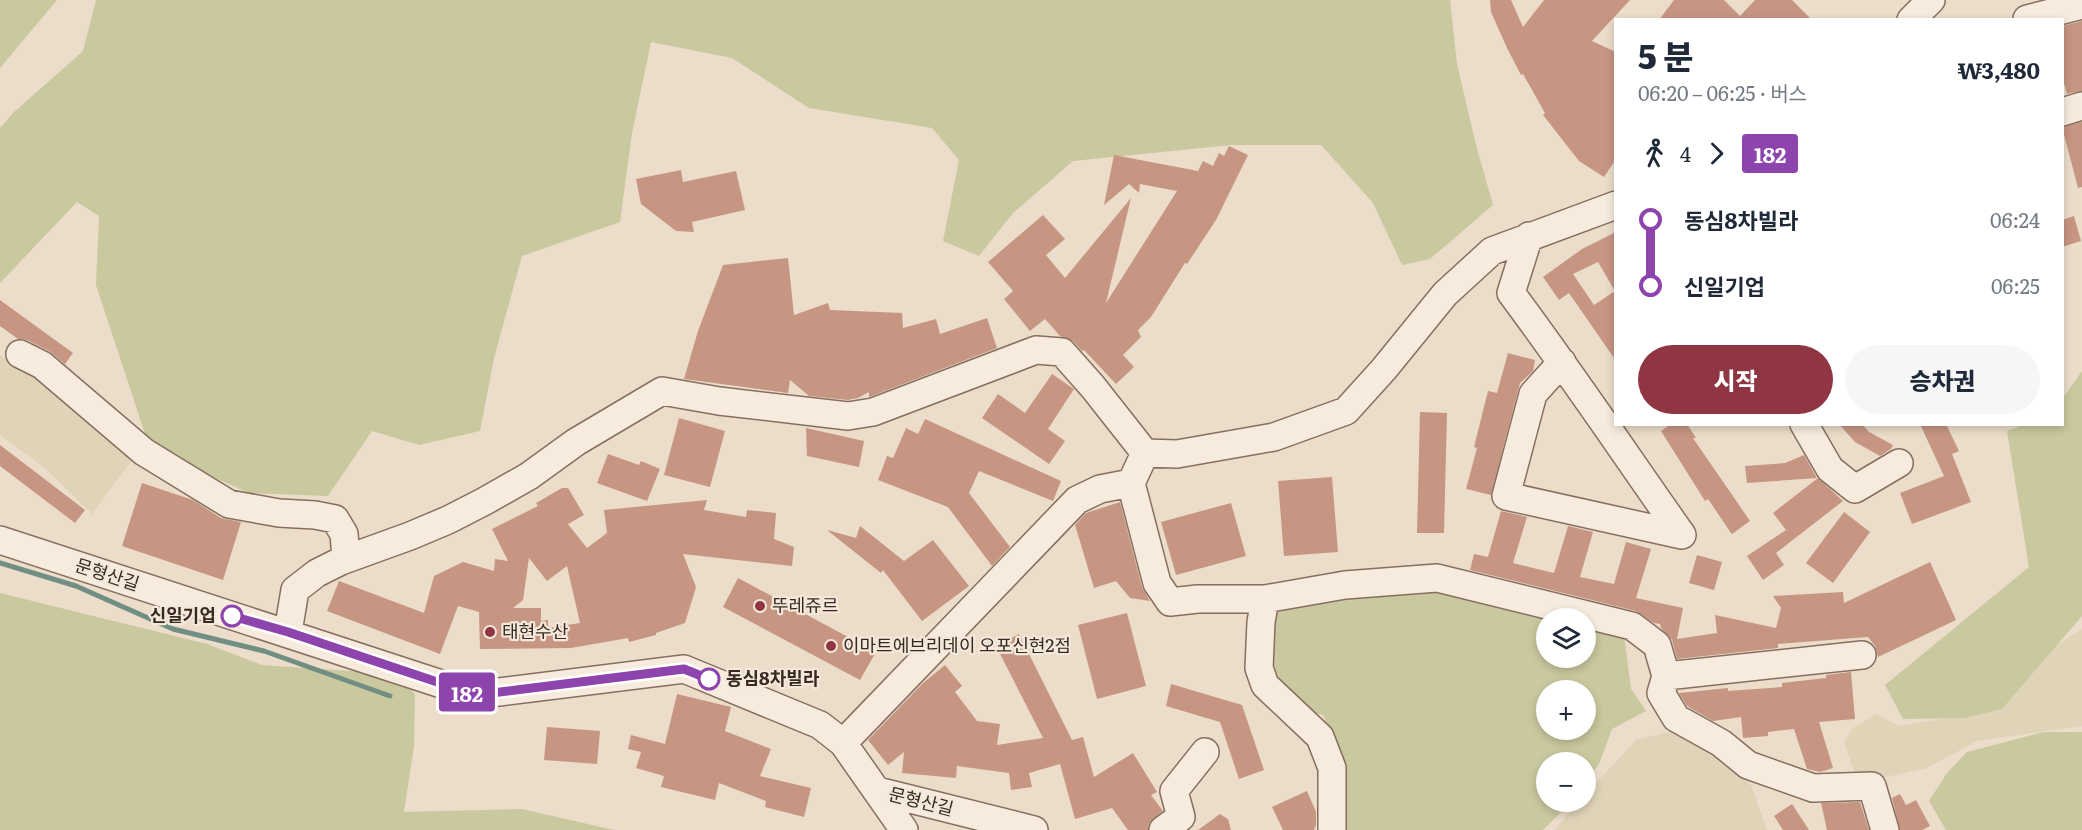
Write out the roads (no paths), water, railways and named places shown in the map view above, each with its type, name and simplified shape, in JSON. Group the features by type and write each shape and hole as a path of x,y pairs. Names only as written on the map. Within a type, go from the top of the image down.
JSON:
{"street":[{"path":"2022,0 2027,18"},
{"path":"2031,18 2082,5"},
{"path":"2064,111 2082,106"},
{"path":"288,632 295,590 317,573 346,559 420,532 485,501 529,476 586,436 662,391 719,401 848,416 873,412 1036,350 1062,352 1145,453 1177,454 1274,437 1346,411 1384,369 1445,294 1492,251 1614,206"},
{"path":"1529,236 1511,293 1562,362 1604,426 1682,535 1506,496 1533,394 1562,362"},
{"path":"20,354 42,365 144,452 230,504 279,513 315,515 335,519 344,534 346,559"},
{"path":"1805,426 1830,469 1855,489 1899,463"},
{"path":"1145,453 1131,483 1157,583 1170,602 1198,598 1265,599 1345,585 1437,578 1632,626 1657,645 1666,676 1661,693 1676,718 1721,743 1748,765 1813,788 1872,786 1884,830"},
{"path":"843,743 1077,500 1100,489 1131,483"},
{"name":"문형산길","path":"0,540 476,695 684,669 820,725 843,743 879,791 904,830"},
{"path":"1265,599 1261,622 1259,668 1265,685 1320,737 1332,768 1332,830"},
{"path":"1666,676 1862,655"},
{"path":"1163,830 1181,817 1174,791 1205,752"},
{"name":"문형산길","path":"879,791 1034,830"}],"waterway":[{"path":"0,563 76,586 173,629 264,651 390,696"}],"place":[{"name":"뚜레쥬르","path":"760,606"},
{"name":"신일기업","path":"232,616"},
{"name":"태현수산","path":"490,632"},
{"name":"이마트에브리데이 오포신현2점","path":"831,646"},
{"name":"동심8차빌라","path":"709,679"}]}
